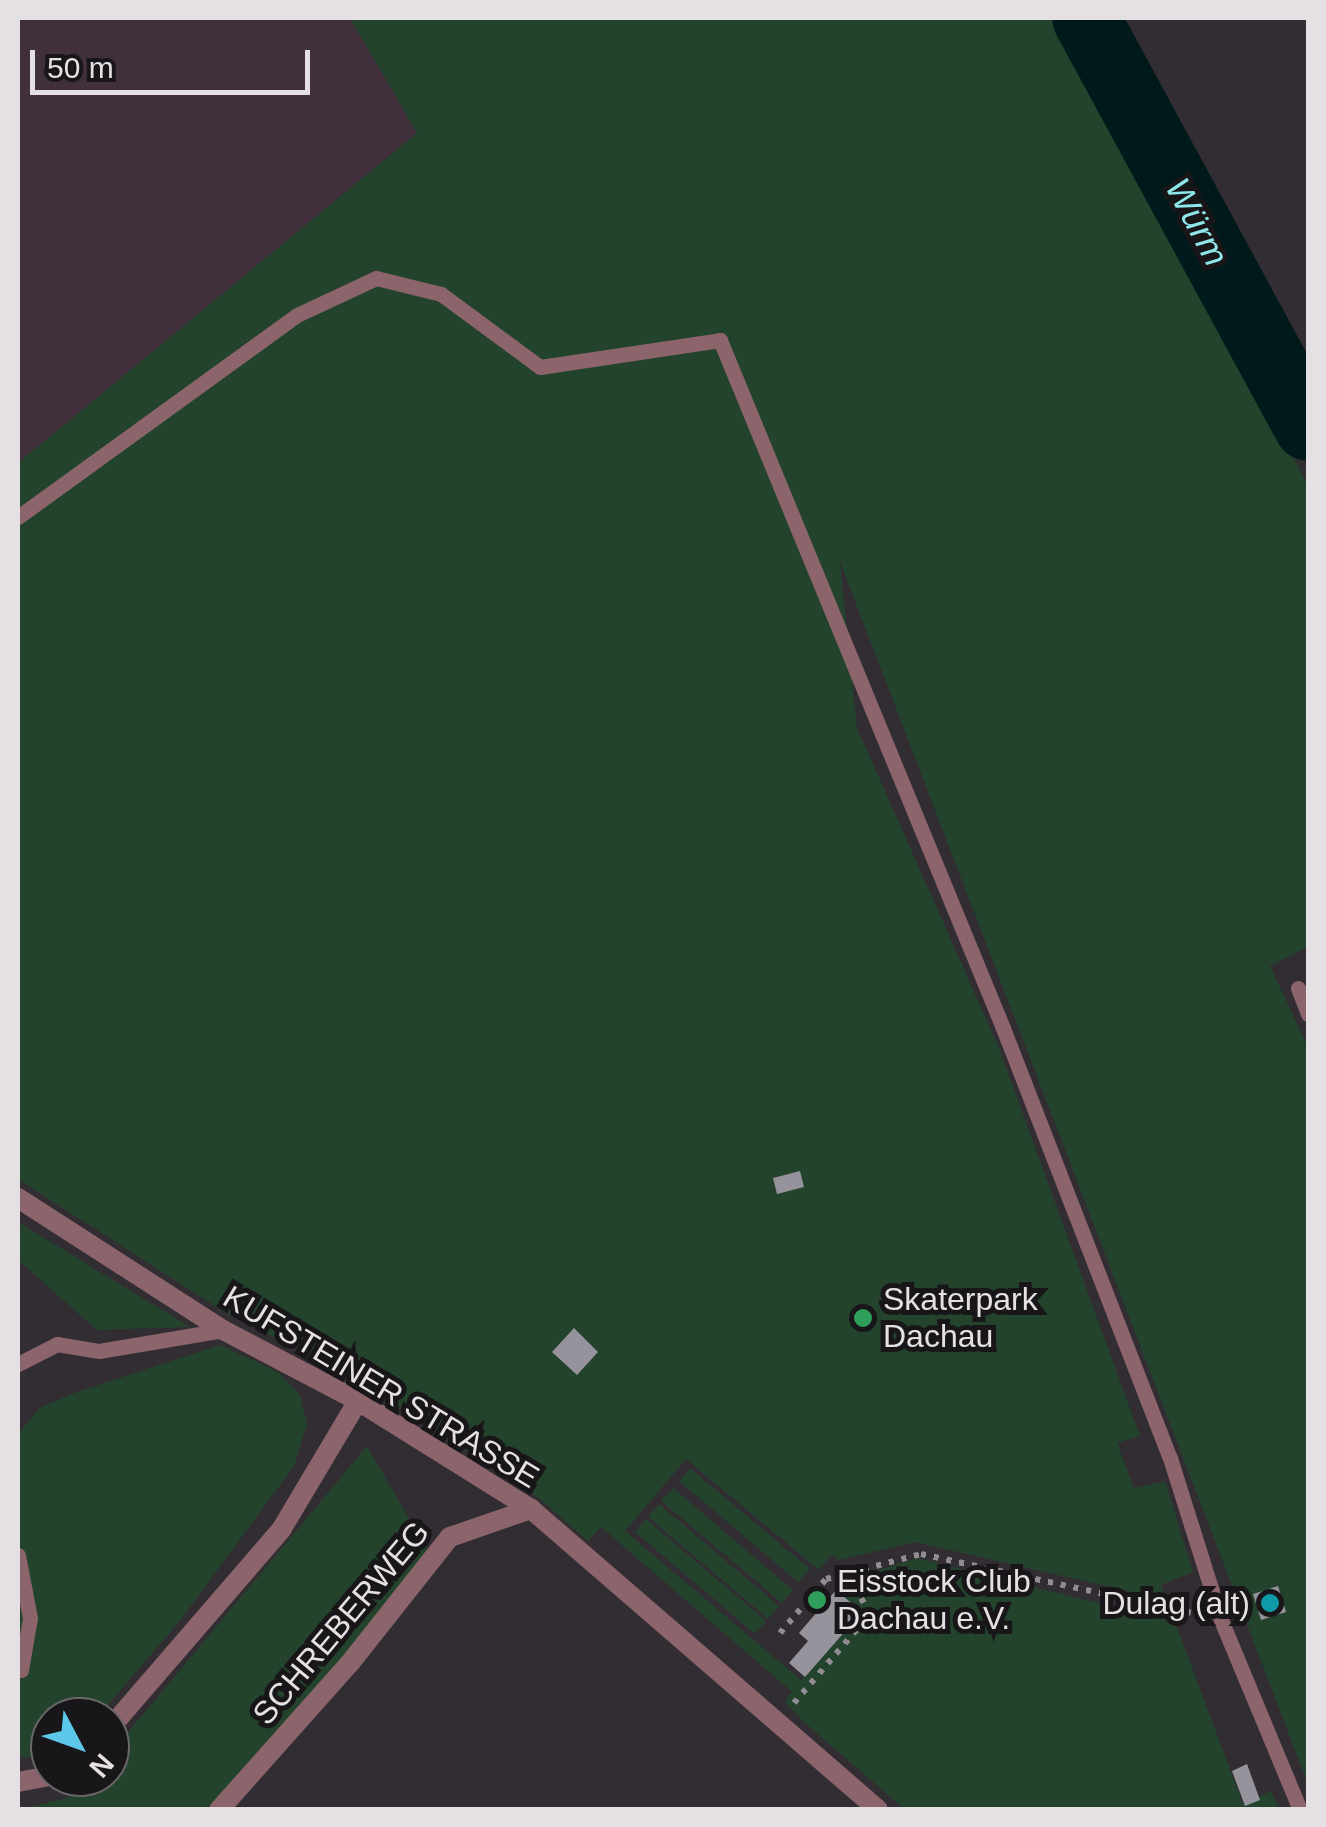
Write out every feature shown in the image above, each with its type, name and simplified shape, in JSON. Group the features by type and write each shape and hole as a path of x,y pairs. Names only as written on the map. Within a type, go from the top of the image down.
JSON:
{"street":[{"name":"KUFSTEINER STRASSE","path":"18,1198 222,1330 358,1401 531,1509 878,1810"},
{"path":"130,1705 281,1530 358,1401"},
{"name":"SCHREBERWEG","path":"220,1810 350,1664 450,1537 531,1509"}],"lane":[{"path":"18,517 296,315 376,278 441,294 540,368 720,340 1003,1028 1170,1458 1222,1620 1300,1810"},
{"path":"1298,988 1308,1014"},
{"path":"18,1364 57,1344 99,1351 222,1330"},
{"path":"18,1554 30,1618 21,1670"}],"path":[{"path":"780,1633 826,1579 921,1554 1222,1620"},
{"path":"776,1699 789,1710 870,1614 847,1573"}],"shaded area":[{"path":"18,18 350,18 417,132 18,463"}],"green space":[{"path":"350,18 1059,18 1308,485 1308,947 1270,966 1308,1047 1308,1784 840,562 857,728 999,1048 1140,1436 1117,1443 1134,1488 1165,1481 1193,1572 1161,1585 1167,1600 915,1542 838,1560 832,1554 819,1570 686,1459 625,1531 801,1680 861,1613 836,1590 843,1581 918,1558 1175,1622 1243,1804 1271,1791 1279,1809 904,1809 804,1722 785,1702 792,1692 601,1527 588,1541 540,1499 368,1386 221,1310 18,1179 18,463 417,133"},
{"path":"18,1222 190,1327 97,1330 18,1260"},
{"path":"220,1345 278,1372 300,1395 307,1424 294,1466 182,1618 115,1697 30,1697 30,1756 23,1758 18,1755 18,1434 40,1408"},
{"path":"367,1446 428,1551 229,1800 239,1809 18,1810 70,1797 130,1797 130,1730"},
{"path":"690,1468 810,1569 798,1582 679,1481"},
{"path":"673,1488 793,1590 782,1603 661,1501"},
{"path":"659,1504 779,1606 768,1619 648,1517"},
{"path":"646,1519 766,1621 755,1634 635,1532"}],"building":[{"path":"800,1171 804,1187 777,1194 773,1178"},
{"path":"574,1328 598,1352 577,1375 552,1352"},
{"name":"Dulag (alt)","path":"1278,1586 1286,1612 1261,1620 1253,1594"},
{"path":"836,1590 862,1612 805,1677 789,1663 808,1641 799,1633"},
{"path":"1247,1764 1260,1800 1245,1806 1232,1771"}],"waterway":[{"name":"Würm","path":"1086,18 1308,427"}],"place":[{"name":"Skaterpark Dachau","path":"863,1318"},
{"name":"Eisstock Club Dachau e.V.","path":"817,1600"},
{"name":"Dulag (alt)","path":"1270,1603"}]}
